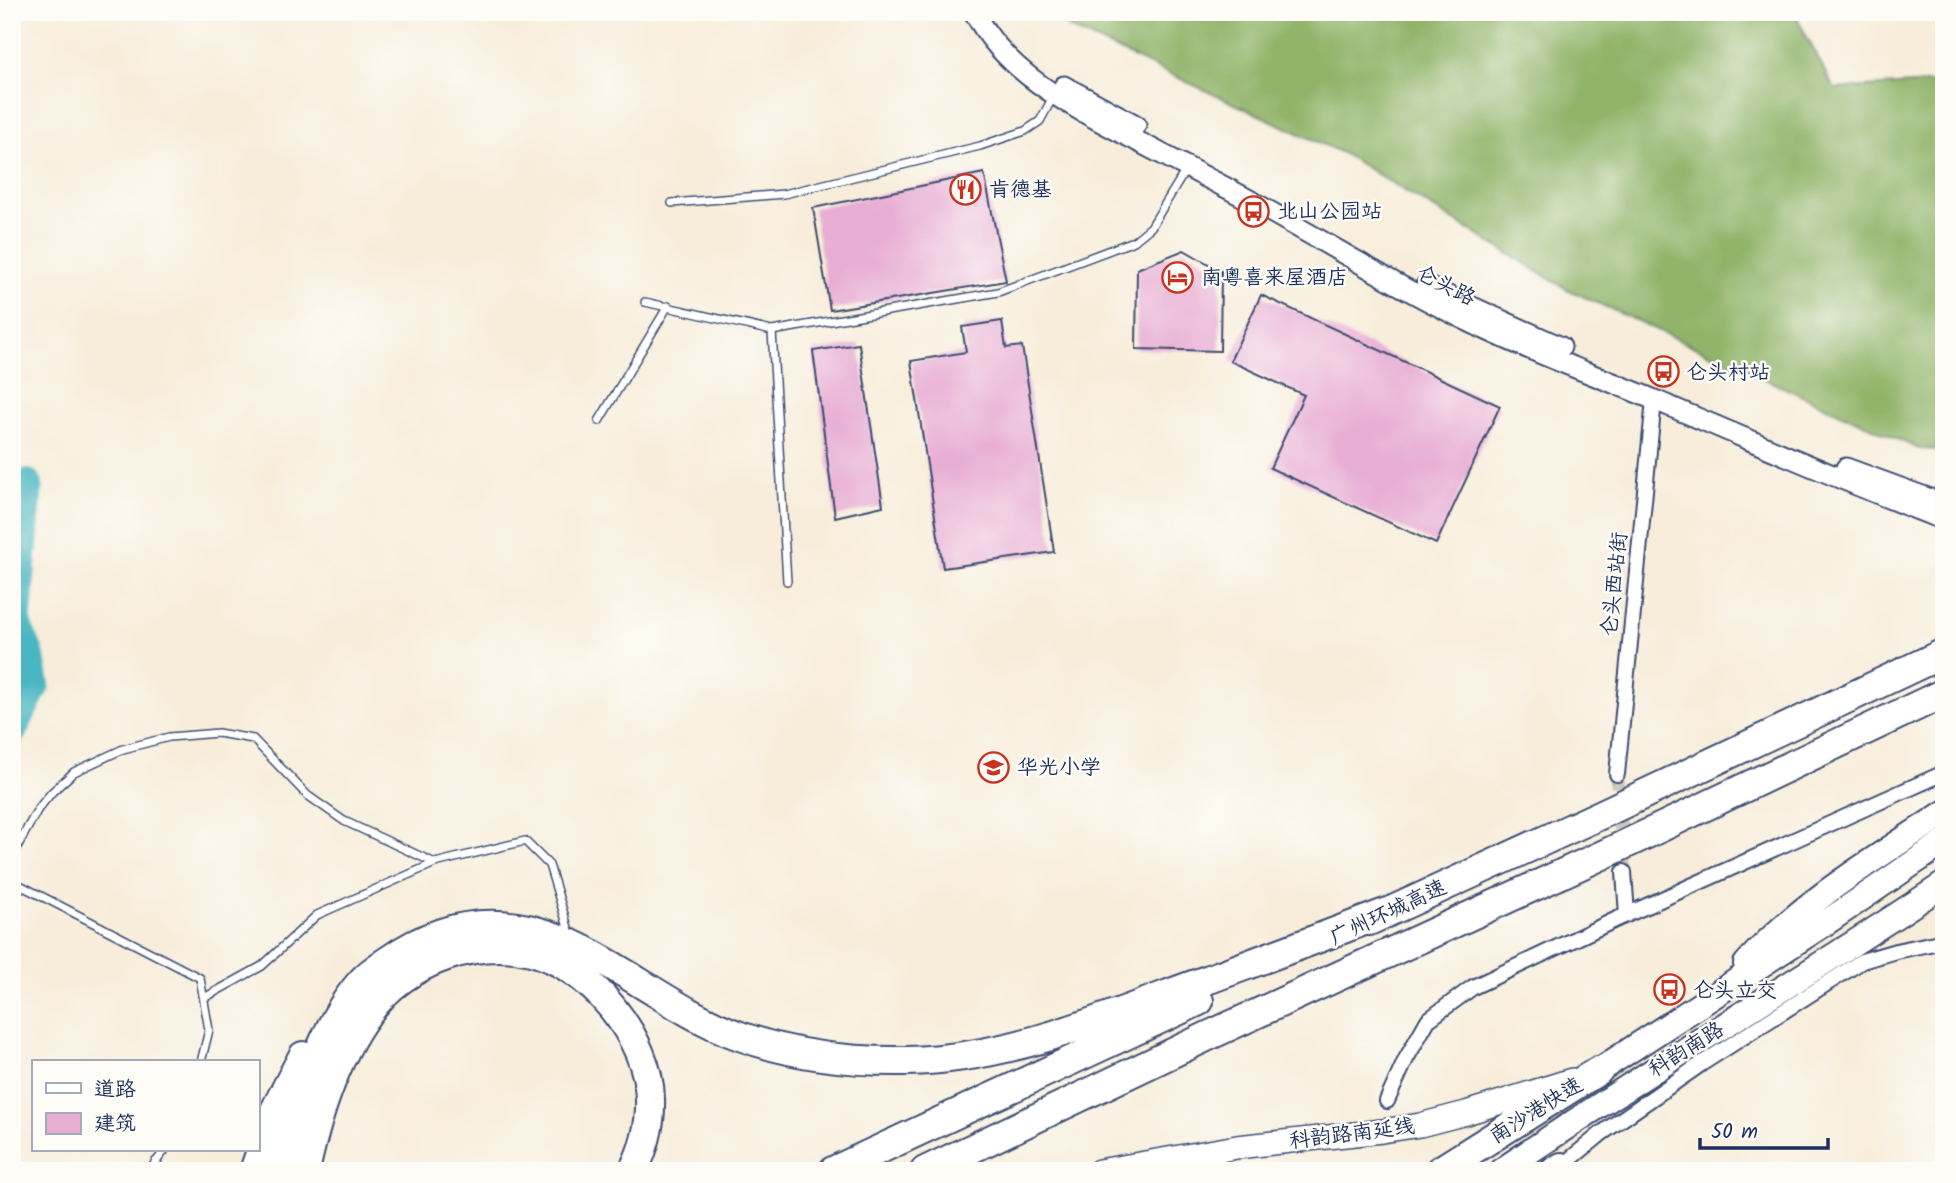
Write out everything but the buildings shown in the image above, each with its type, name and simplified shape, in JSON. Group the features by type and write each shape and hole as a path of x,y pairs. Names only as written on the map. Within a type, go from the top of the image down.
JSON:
{"highway":[{"name":"广州环城高速","path":"832,1171 1944,653"},
{"name":"广州环城高速","path":"925,1171 1944,693"},
{"path":"1722,991 1776,932 1810,905 1944,813"},
{"name":"科韵南路","path":"1598,1071 1824,925 1944,842"},
{"name":"科韵南路","path":"1501,1171 1592,1108 1849,948 1944,884"},
{"path":"289,1157 318,1058 331,1028 363,980 423,938 453,929 507,925 561,939 708,1023 740,1036 806,1053 873,1061 908,1061 972,1056 1033,1043 1385,913"},
{"path":"254,1171 289,1157 321,1110 350,1040 384,993 407,975 434,960 466,950 499,946 531,951 563,964 606,1000 622,1021 646,1071 650,1098 649,1126 642,1154 633,1171"},
{"path":"945,1171 1208,1036"},
{"name":"南沙港快速","path":"1439,1171 1598,1071"}],"main road":[{"name":"科韵路南延线","path":"1099,1171 1237,1147 1420,1125 1598,1071"}],"street":[{"name":"仑头路","path":"974,12 1002,51 1024,72 1082,112 1257,204 1378,275 1448,312 1847,483 1944,520"},
{"name":"仑头路","path":"987,12 996,27 1038,70 1424,286 1799,449 1944,505"},
{"name":"仑头西站街","path":"1617,774 1654,400"},
{"path":"1387,1101 1428,1020 1473,987 1944,773"},
{"path":"1624,872 1627,915"},
{"path":"1557,1169 1602,1133 1690,1072 1862,961 1944,942"}],"lane":[{"path":"673,203 784,194 980,146 1025,131 1040,121 1054,94"},
{"path":"645,302 772,331 998,292 1134,241 1151,228 1188,167"},
{"path":"599,421 668,306"},
{"path":"772,331 787,582"},
{"path":"12,856 38,809 74,772 122,749 169,737 218,733 253,738 307,795 335,815 435,863"},
{"path":"204,998 262,966 317,915 435,863 525,841 549,866 574,946"},
{"path":"12,881 200,978 209,1030 202,1060"},
{"path":"149,1171 163,1152"},
{"path":"155,1162 163,1171"}],"green space":[{"path":"1060,12 1794,12 1834,89 1944,82 1944,450 1919,449 1567,289 1342,153 1069,28"}],"waterway":[{"path":"12,729 34,684 28,653 15,625 27,485"}],"tunnel":[{"path":"1617,774 1624,872"}],"place":[{"name":"肯德基","path":"966,189"},
{"name":"北山公园站","path":"1254,211"},
{"name":"南粤喜来屋酒店","path":"1178,277"},
{"name":"仑头村站","path":"1663,372"},
{"name":"华光小学","path":"994,767"},
{"name":"仑头立交","path":"1670,990"}]}
